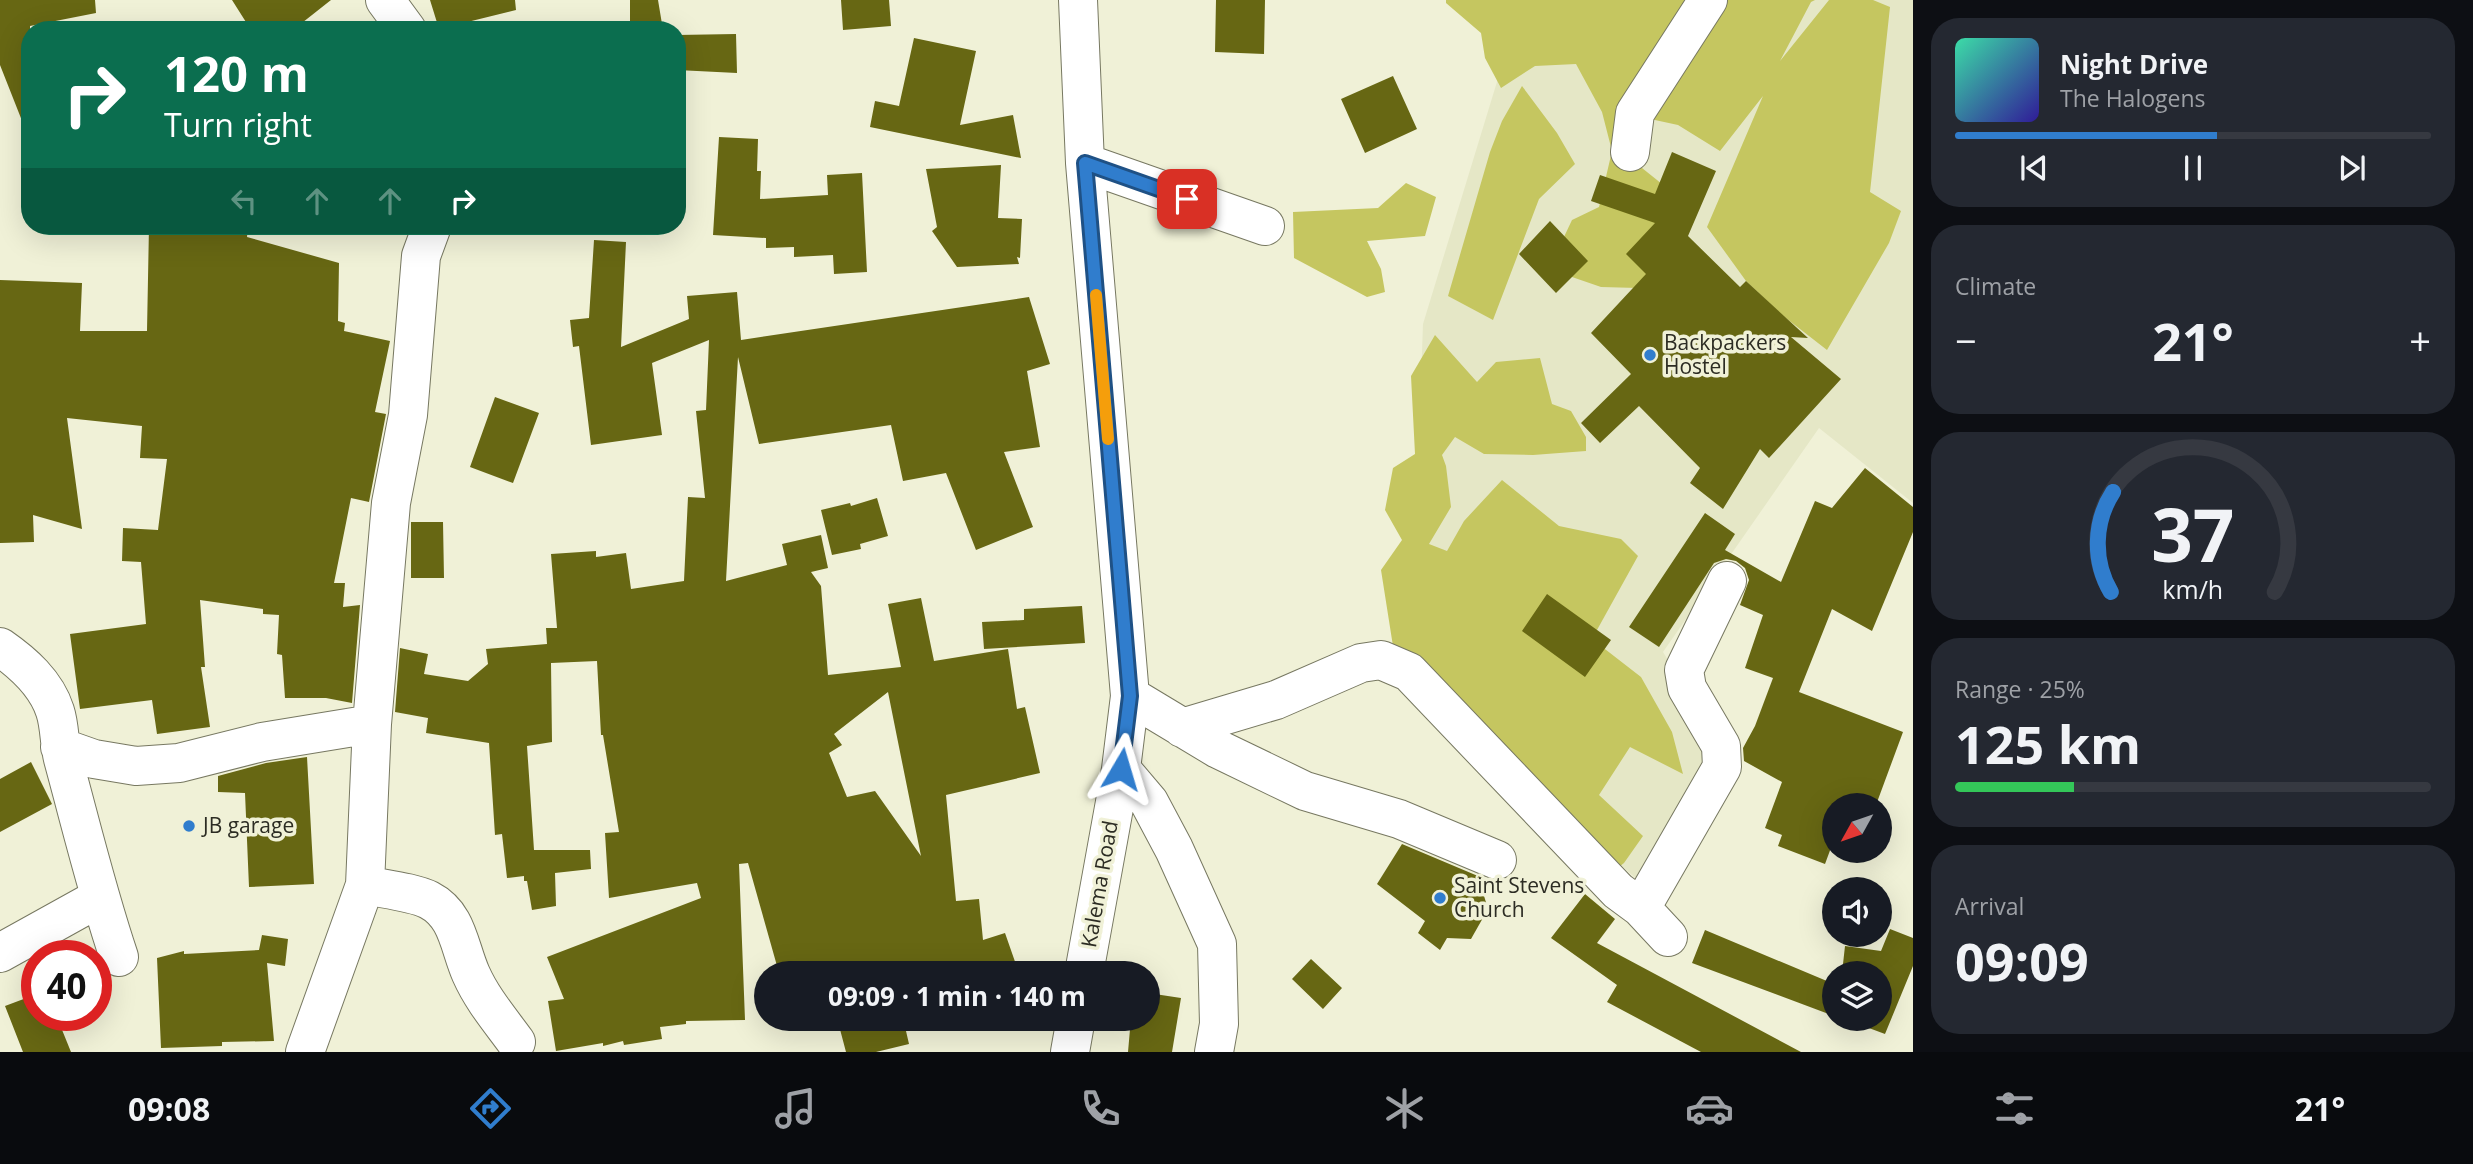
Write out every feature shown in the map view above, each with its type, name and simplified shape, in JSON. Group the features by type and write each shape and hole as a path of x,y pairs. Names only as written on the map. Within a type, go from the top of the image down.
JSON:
{"street":[{"path":"385,0 400,21"},
{"name":"Kalema Road","path":"1078,0 1085,163 1130,696 1121,769 1086,961"},
{"path":"1630,152 1635,113 1708,0"},
{"path":"1085,163 1265,226"},
{"path":"305,1052 365,885 372,724 391,503 408,415 421,256 429,235"},
{"path":"1641,908 1722,767 1721,746 1687,688 1684,670 1727,581"},
{"path":"0,647 26,666 46,692 56,712 61,747 99,898 119,957"},
{"path":"1182,727 1276,700 1361,663 1381,660 1409,672 1618,891 1641,908 1668,937"},
{"path":"1130,696 1218,749 1305,791 1399,820 1497,860"},
{"path":"61,747 93,759 136,766 179,763 262,742 372,724"},
{"path":"1121,769 1149,802 1174,849 1217,944 1219,1024 1214,1052"},
{"path":"365,885 428,899 444,911 455,927 471,974 516,1042"},
{"path":"0,953 99,898"},
{"path":"1070,1052 1074,1031"}],"shaded area":[{"path":"1446,0 1815,0 1811,2 1780,61 1829,0 1873,0 1890,7 1870,192 1901,211 1889,243 1827,350 1782,315 1746,281 1707,227 1763,96 1720,151 1678,125 1641,117 1637,164 1672,192 1679,253 1638,288 1601,287 1572,277 1554,258 1572,220 1599,207 1612,151 1602,112 1576,64 1535,66 1501,88 1485,58 1481,33 1446,3"},
{"path":"1522,0 1913,0 1913,503 1819,428 1663,652 1700,713 1727,769 1650,891 1513,769 1411,661 1423,324"},
{"path":"1522,86 1557,133 1575,164 1539,199 1493,320 1448,296 1490,152 1502,121"},
{"path":"1406,183 1436,197 1425,236 1367,241 1381,269 1385,292 1367,297 1294,258 1293,212 1378,208"},
{"path":"1435,335 1477,382 1496,362 1540,358 1552,404 1571,411 1586,437 1586,451 1533,455 1484,454 1455,437 1442,455 1451,507 1429,544 1447,551 1464,521 1502,480 1559,526 1621,539 1638,556 1592,639 1641,677 1672,732 1683,774 1630,747 1599,795 1643,836 1624,863 1610,874 1398,678 1381,570 1402,540 1385,510 1393,468 1415,454 1411,376"}],"building":[{"path":"0,0 95,0 96,13 55,21 21,21 21,118 0,65"},
{"path":"232,0 331,0 304,21 245,21"},
{"path":"430,0 515,0 516,10 471,21 437,21"},
{"path":"630,0 658,0 662,21 630,21"},
{"path":"841,0 889,0 891,26 843,30"},
{"path":"1216,0 1265,0 1264,54 1215,52"},
{"path":"736,34 737,73 686,70 686,35"},
{"path":"914,38 976,51 960,125 1013,115 1021,158 870,127 875,101 899,106"},
{"path":"1393,76 1417,129 1365,153 1341,99"},
{"path":"719,137 758,139 760,199 828,195 827,175 862,173 867,272 834,274 833,255 794,257 794,247 766,248 766,238 713,235"},
{"path":"1672,152 1716,171 1688,236 1740,287 1746,281 1808,338 1791,337 1841,379 1769,458 1760,449 1723,509 1690,483 1700,468 1639,406 1600,443 1581,423 1631,374 1591,333 1646,274 1626,254 1655,223 1591,201 1600,175 1655,194"},
{"path":"1001,165 998,218 1022,219 1020,258 1017,257 1019,264 957,267 932,231 937,227 926,169"},
{"path":"1550,221 1588,261 1556,293 1519,254"},
{"path":"149,235 247,235 339,263 338,321 345,323 344,331 390,341 375,412 386,414 369,502 351,498 334,583 345,583 343,607 360,605 352,703 326,698 285,698 282,655 277,654 279,615 263,614 263,609 200,600 205,667 201,667 210,727 157,734 152,700 80,709 70,634 146,624 141,562 122,561 123,528 158,530 167,459 140,458 142,426 67,418 82,529 33,515 34,542 0,543 0,280 82,283 80,331 147,331"},
{"path":"594,240 626,242 621,347 689,319 687,296 737,292 741,340 1029,297 1050,364 1027,371 1040,447 1004,452 1033,527 976,550 946,473 903,481 891,425 759,444 738,357 726,581 787,565 782,544 821,535 828,568 811,572 821,586 828,675 901,667 888,604 921,598 934,661 1008,649 1017,709 1025,707 1040,773 946,795 956,901 979,899 983,940 1005,933 1015,961 776,961 748,863 739,864 745,1020 686,1021 686,1024 660,1027 662,1039 624,1045 623,1041 603,1046 603,1043 556,1051 548,1001 564,999 547,957 701,898 697,883 609,898 605,833 619,832 601,735 597,661 551,663 552,742 527,746 534,850 590,850 591,869 555,873 556,906 532,910 524,876 507,878 502,834 495,835 489,743 426,733 428,718 395,712 400,648 428,654 424,674 468,681 488,664 486,649 547,644 546,628 557,628 551,554 596,551 596,557 626,553 631,589 684,581 688,497 705,498 696,411 706,410 709,340 652,363 662,435 591,445 579,346 573,347 570,320 589,318","holes":["888,692 921,856 875,791 847,797 829,753 842,745 834,734"]},
{"path":"495,397 539,413 513,483 470,467"},
{"path":"1865,468 1913,507 1913,532 1872,631 1832,609 1799,692 1903,732 1880,793 1822,793 1822,863 1778,846 1782,835 1765,828 1782,782 1744,761 1743,748 1755,726 1773,678 1745,668 1763,615 1740,605 1749,580 1745,568 1736,561 1726,559 1714,563 1659,647 1629,627 1705,513 1735,534 1725,550 1781,582 1815,501 1832,508"},
{"path":"877,498 888,536 860,544 861,549 832,555 821,510 850,503 851,506"},
{"path":"411,522 443,522 444,578 411,578"},
{"path":"1547,594 1611,640 1585,677 1522,631"},
{"path":"1082,606 1085,643 984,649 982,622 1024,620 1024,609"},
{"path":"307,757 314,884 249,887 245,793 218,792 218,776 266,763"},
{"path":"31,762 52,804 0,832 0,779"},
{"name":"Saint Stevens Church","path":"1402,844 1485,879 1481,886 1488,909 1471,939 1447,938 1440,950 1418,933 1425,921 1377,884"},
{"path":"1585,894 1615,919 1597,943 1801,1052 1701,1052 1607,1002 1617,985 1551,938"},
{"path":"1705,930 1822,979 1822,1012 1692,963"},
{"path":"1892,930 1913,938 1913,966 1892,1017 1892,961 1843,961 1845,947 1881,951 1883,947 1892,947"},
{"path":"262,935 288,939 285,966 267,963 274,1041 222,1042 222,1046 161,1048 157,958 184,951 184,954 259,950"},
{"path":"1311,959 1342,988 1323,1009 1292,979"},
{"path":"1160,995 1181,998 1172,1052 1128,1052 1130,1031 1160,1031"},
{"path":"21,1000 21,1031 62,1031 71,1052 23,1052 5,1006"},
{"path":"840,1031 906,1031 909,1044 876,1052 846,1052"}],"slow traffic":[{"path":"1096,295 1108,439"}],"place":[{"name":"Backpackers Hostel","path":"1650,355"},
{"name":"JB garage","path":"189,826"},
{"name":"Saint Stevens Church","path":"1440,898"}],"route":[{"path":"1121,769 1130,696 1085,163 1187,199"}]}
